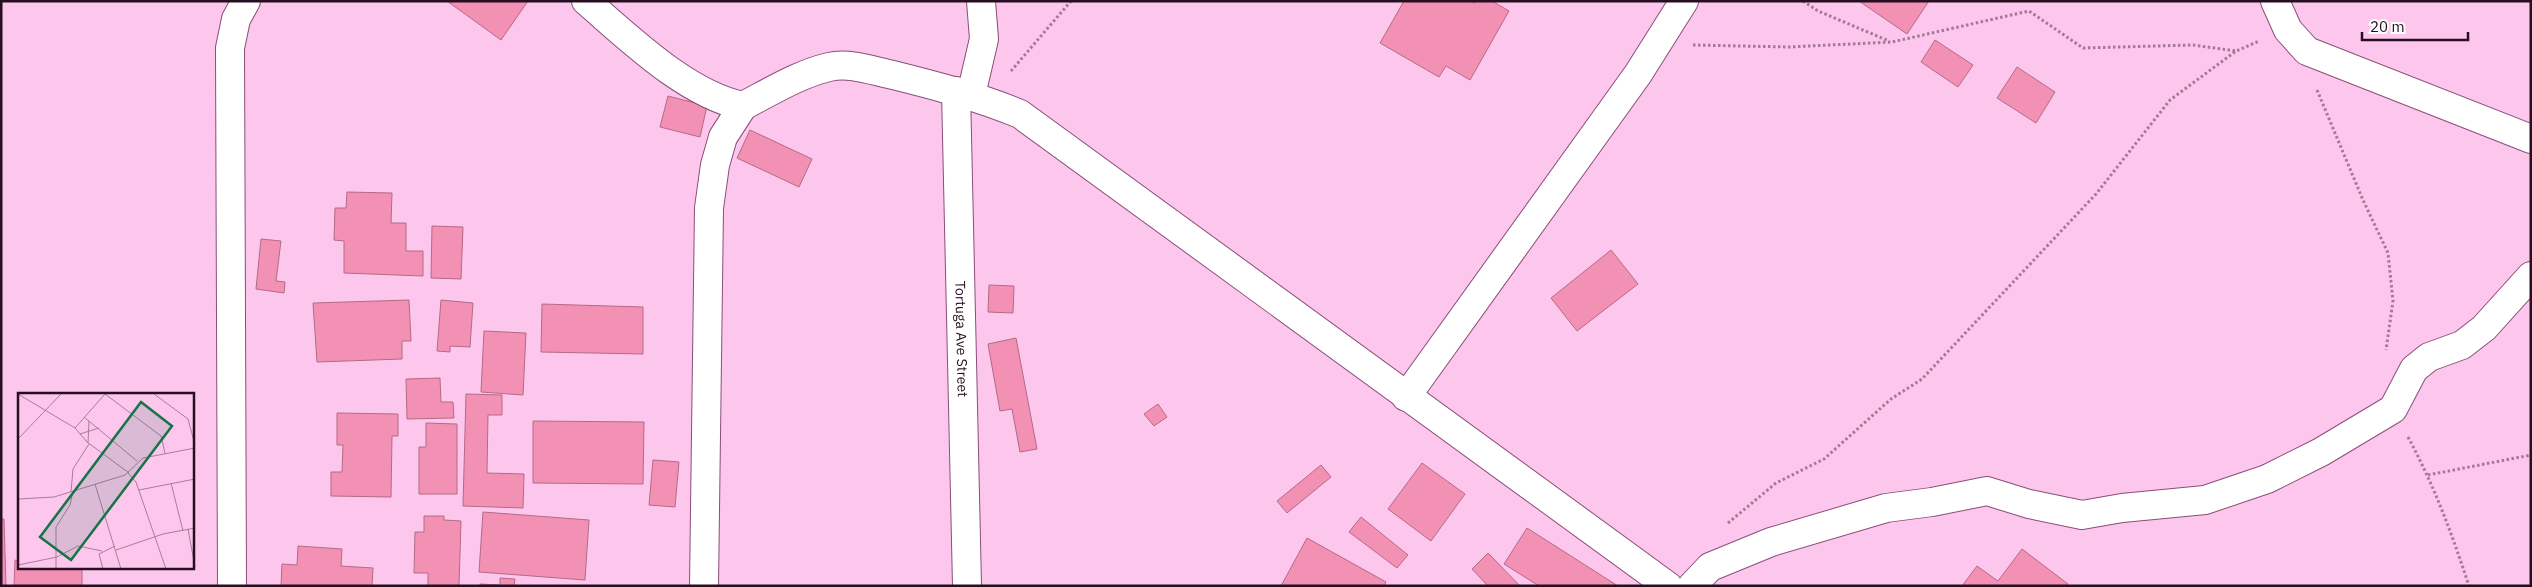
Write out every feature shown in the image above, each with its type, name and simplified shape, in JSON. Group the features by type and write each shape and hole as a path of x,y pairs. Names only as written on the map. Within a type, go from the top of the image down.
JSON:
{"street":[{"path":"232,586 230,48 236,19 246,1"},
{"path":"586,1 657,62 717,100 743,106"},
{"name":"Tortuga Ave Street","path":"967,586 971,95 984,38 981,1"},
{"path":"1406,397 1658,45 1684,1"},
{"path":"2275,1 2293,37 2307,51 2343,67 2531,139"},
{"path":"704,586 709,208 715,165 723,137 743,106 766,92 810,74 836,66 850,65 971,95 1020,114 1668,586"},
{"path":"1701,576 1771,542 1886,508 1932,502 1987,491 2028,504 2082,515 2122,508 2205,500 2267,478 2322,452 2393,409 2414,368 2429,357 2462,345 2484,328 2531,276"}],"path":[{"path":"971,95 1071,1"},
{"path":"1804,1 1818,11 1892,42"},
{"path":"1658,45 1789,46 1892,42 2029,11 2083,48 2193,45 2236,51 2293,37 2363,200 2388,253 2393,301 2387,358"},
{"path":"1701,576 1723,529 1737,515 1776,483 1824,459 1891,399 1922,379 2096,194 2170,100 2236,51"},
{"path":"2393,409 2428,475 2455,543 2469,586"},
{"path":"2428,475 2531,455"}],"building":[{"path":"447,1 528,1 501,40"},
{"path":"1404,1 1471,1 1475,3 1476,1 1492,1 1509,11 1470,80 1446,66 1439,77 1380,43"},
{"path":"1859,1 1929,1 1907,34"},
{"path":"1935,40 1973,65 1958,87 1921,62"},
{"path":"2017,67 2055,92 2036,123 1997,98"},
{"path":"668,96 707,106 700,137 660,127"},
{"path":"750,130 812,159 799,187 737,158"},
{"path":"347,192 392,193 391,223 406,223 406,251 423,251 423,276 344,273 344,241 334,240 335,208 346,208"},
{"path":"432,226 463,227 461,279 431,278"},
{"path":"261,239 281,241 276,281 285,282 284,293 256,289"},
{"path":"1611,250 1638,284 1577,331 1551,298"},
{"path":"989,285 1014,286 1013,313 988,312"},
{"path":"409,300 411,341 402,341 402,359 317,362 313,303"},
{"path":"441,300 473,303 470,347 450,346 450,352 437,351"},
{"path":"542,304 643,307 643,354 541,352"},
{"path":"484,331 526,333 523,395 481,392"},
{"path":"1016,338 1037,449 1020,452 1012,409 1000,411 988,344"},
{"path":"440,378 441,402 453,402 454,418 407,419 406,379"},
{"path":"466,394 502,395 502,415 488,415 487,473 524,474 523,508 463,506"},
{"path":"1158,404 1167,417 1154,426 1144,414"},
{"path":"337,413 398,414 398,436 392,436 391,497 331,496 331,472 342,472 343,445 337,445"},
{"path":"533,421 644,422 643,484 533,483"},
{"path":"426,423 457,424 457,494 419,494 419,447 426,447"},
{"path":"653,460 679,462 675,507 649,505"},
{"path":"1422,463 1465,494 1431,541 1388,509"},
{"path":"1321,465 1331,477 1287,513 1277,501"},
{"path":"483,512 589,520 585,580 479,572"},
{"path":"424,516 444,516 444,520 461,521 459,585 462,586 428,586 428,573 414,573 415,532 424,532"},
{"path":"1361,517 1408,555 1397,568 1349,532"},
{"path":"1,519 4,519 6,586 1,586"},
{"path":"1527,528 1618,586 1539,586 1504,564"},
{"path":"1307,538 1386,582 1384,586 1281,586"},
{"path":"298,546 342,549 341,566 373,568 372,586 281,586 282,564 297,565"},
{"path":"2022,549 2068,584 2066,586 1962,586 1977,566 1998,581"},
{"path":"1488,553 1520,586 1488,586 1472,569"},
{"path":"15,560 18,561 18,570 82,570 82,586 14,586"},
{"path":"500,578 515,579 514,586 480,586 480,584 500,585"}]}
